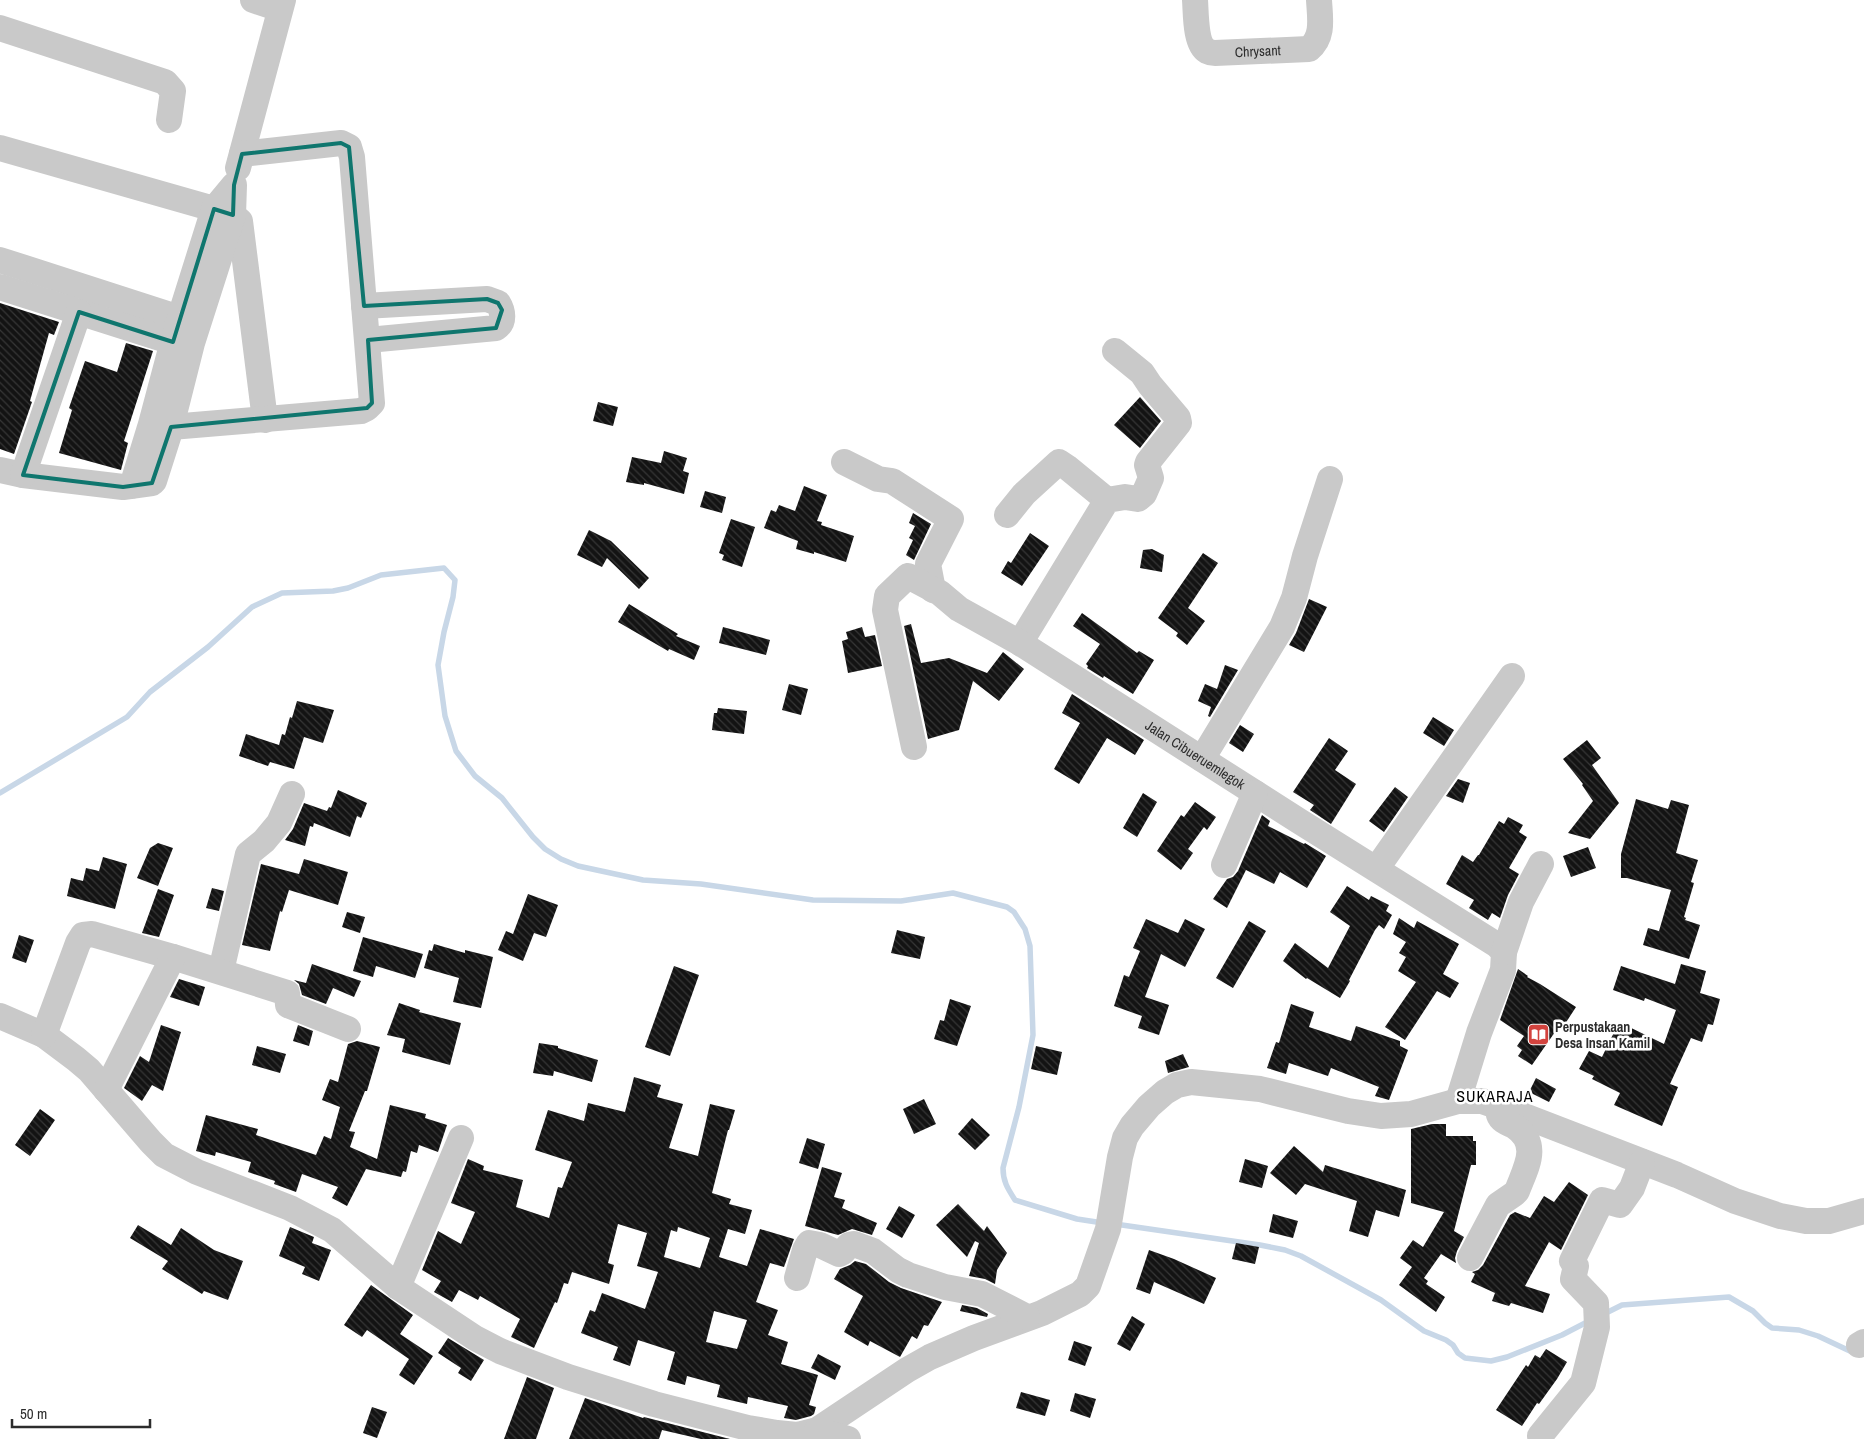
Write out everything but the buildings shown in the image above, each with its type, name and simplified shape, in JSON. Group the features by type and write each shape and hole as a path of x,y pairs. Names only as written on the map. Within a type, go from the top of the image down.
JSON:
{"street":[{"path":"132,486 180,318 234,184 282,5 253,0"},
{"name":"Chrysant","path":"1195,0 1196,23 1201,45 1206,51 1215,53 1309,50 1316,43 1320,33 1319,0"},
{"path":"0,28 165,82 173,91 169,120"},
{"path":"171,427 361,411 372,402 352,157 349,148 341,142 242,154"},
{"path":"0,148 223,212 240,221 264,420"},
{"path":"79,312 12,473 123,487 152,483 156,479 171,427 223,212"},
{"path":"0,260 180,318"},
{"path":"0,287 173,342"},
{"path":"364,306 487,299 498,303 502,310 501,322 496,328 368,340"},
{"path":"1007,515 1024,494 1059,462 1107,500 1125,497 1138,499 1144,494 1151,478 1147,465 1148,462 1179,421 1142,373 1115,351"},
{"path":"844,462 878,478 892,481 951,519 928,564 933,590"},
{"path":"1202,759 1282,627 1294,598 1330,479"},
{"path":"1020,643 1107,500"},
{"name":"Jalan Cibueruemlegok","path":"914,748 885,610 887,596 908,576 933,590 959,609 1020,643 1498,944 1504,952"},
{"path":"1377,868 1512,676"},
{"path":"1224,865 1255,792"},
{"path":"221,971 248,854 264,841 279,823 292,794"},
{"path":"1458,1101 1479,1032 1503,970 1504,952 1521,902 1541,864"},
{"path":"44,1035 78,944 83,935 92,934 173,956 287,993 288,1005 348,1028"},
{"path":"106,1090 173,956"},
{"path":"0,1016 44,1035 82,1064 164,1155 196,1172 290,1208 332,1230 398,1287 475,1338 500,1351 568,1377 654,1404 748,1428 797,1434 817,1430 907,1370 930,1358 1042,1313 1080,1294 1088,1286 1110,1220 1120,1158 1126,1138 1138,1117 1165,1092 1191,1082 1242,1086 1285,1094 1348,1111 1381,1116 1411,1114 1458,1101 1482,1101 1642,1162 1736,1201 1780,1216 1806,1221 1828,1221 1864,1211"},
{"path":"1470,1258 1498,1205 1517,1191 1530,1154 1528,1140 1522,1132 1498,1116 1498,1106"},
{"path":"398,1287 461,1138"},
{"path":"1540,1436 1583,1383 1597,1327 1596,1302 1573,1279 1576,1266 1572,1261 1602,1200 1620,1205 1632,1188 1642,1162"},
{"path":"797,1278 805,1250 809,1243 820,1245 839,1254 849,1245 854,1244 873,1251 898,1270 908,1275 945,1287 982,1294 1027,1318"},
{"path":"817,1430 848,1439"}],"highlighted area":[{"path":"341,143 349,147 364,306 487,299 498,303 502,310 496,328 368,340 372,403 367,408 171,427 152,483 123,487 23,475 79,312 173,342 214,209 233,215 234,185 242,154"}],"waterway":[{"path":"0,793 127,717 150,692 208,647 252,607 282,593 333,591 348,588 381,575 444,568 455,580 438,665 445,716 456,751 475,776 502,798 533,837 545,849 561,859 578,866 643,880 701,884 813,900 901,901 953,893 1007,907 1014,912 1025,929 1030,946 1033,1035 1019,1107 1003,1168 1005,1181 1015,1200 1077,1219 1103,1223"},
{"path":"1115,1224 1260,1245 1285,1250 1301,1256 1381,1300 1424,1331 1446,1340 1465,1358 1491,1361 1507,1357 1562,1335 1589,1321"},
{"path":"1604,1314 1622,1305 1729,1297 1753,1311 1772,1328 1799,1330 1818,1336 1852,1352"}],"place":[{"name":"Perpustakaan Desa Insan Kamil","path":"1539,1035"}],"district":[{"name":"SUKARAJA","path":"1495,1096"}]}
